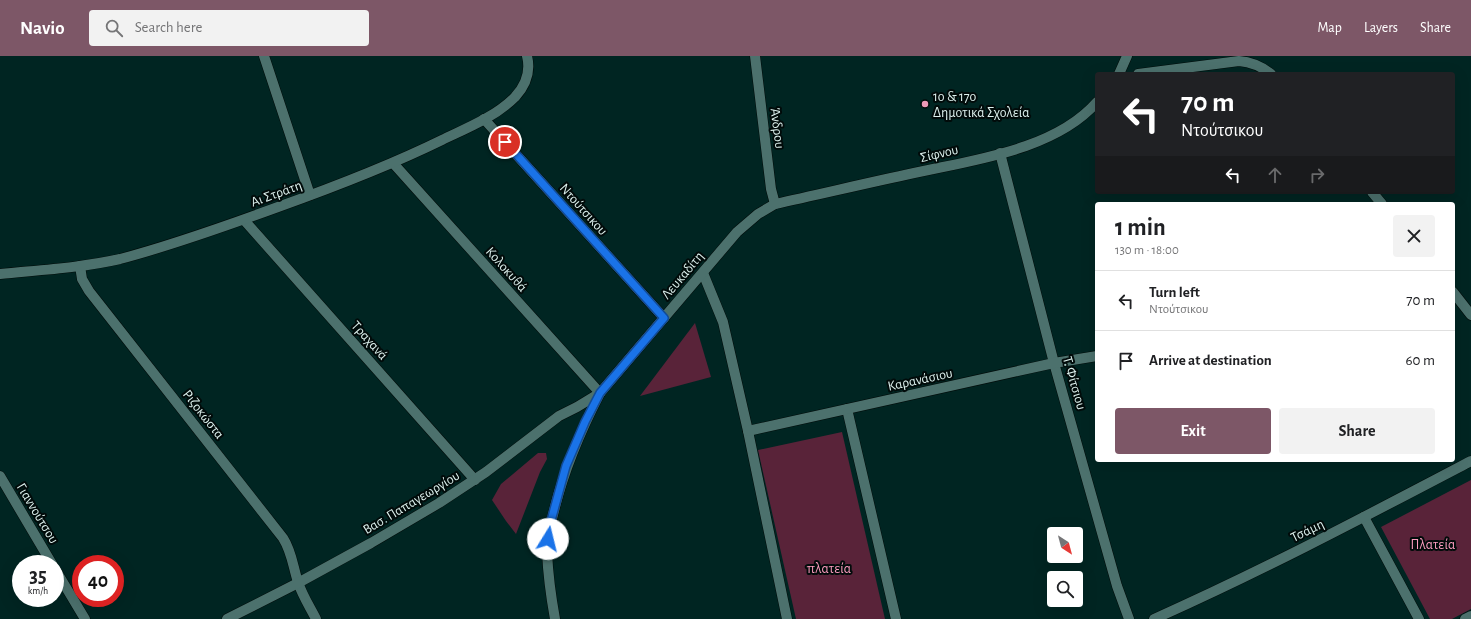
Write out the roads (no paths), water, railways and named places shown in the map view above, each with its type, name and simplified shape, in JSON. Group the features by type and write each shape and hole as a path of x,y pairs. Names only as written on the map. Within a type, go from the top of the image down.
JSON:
{"street":[{"path":"264,56 310,195"},
{"name":"Αι Στράτη","path":"0,274 80,266 126,257 244,220 393,163 484,119 502,108 515,96 526,82 529,70 527,56"},
{"name":"Άνδρου","path":"755,56 771,189 775,204"},
{"path":"1120,72 1127,56"},
{"path":"1155,72 1248,62 1259,65 1268,72"},
{"name":"Σίφνου","path":"775,204 1020,149 1066,128 1079,119 1095,104"},
{"name":"Ντούτσικου","path":"484,119 664,318"},
{"name":"Τ. Φίτσιου","path":"1000,153 1054,363 1117,586 1129,619"},
{"name":"Κολοκυθά","path":"393,163 600,393"},
{"path":"1374,194 1380,202"},
{"name":"Λευκαδίτη","path":"555,619 547,551 549,528 566,466 585,422 600,393 737,232 758,214 775,204"},
{"name":"Τραχανά","path":"244,220 475,480"},
{"name":"Ριζοκώστα","path":"80,266 82,279 89,291 283,538 291,555 298,583 316,619"},
{"path":"703,273 723,322 748,431 787,619"},
{"path":"1455,295 1471,315"},
{"name":"Καρανάσιου","path":"748,431 1054,363 1095,356"},
{"name":"Βασ. Παπαγεωργίου","path":"227,619 298,583 371,543 439,503 475,480 559,416 600,393"},
{"path":"847,408 896,619"},
{"name":"Τσάμη","path":"1154,619 1197,600 1471,462"},
{"name":"Γιαννούτσου","path":"0,476 47,555"},
{"path":"1364,517 1419,619"},
{"path":"64,584 85,619"},
{"path":"1465,619 1471,616"}],"place":[{"name":"1ο & 17ο Δημοτικά Σχολεία","path":"925,104"}],"park label":[{"name":"Πλατεία","path":"1433,544"},
{"name":"πλατεία","path":"829,568"}]}
